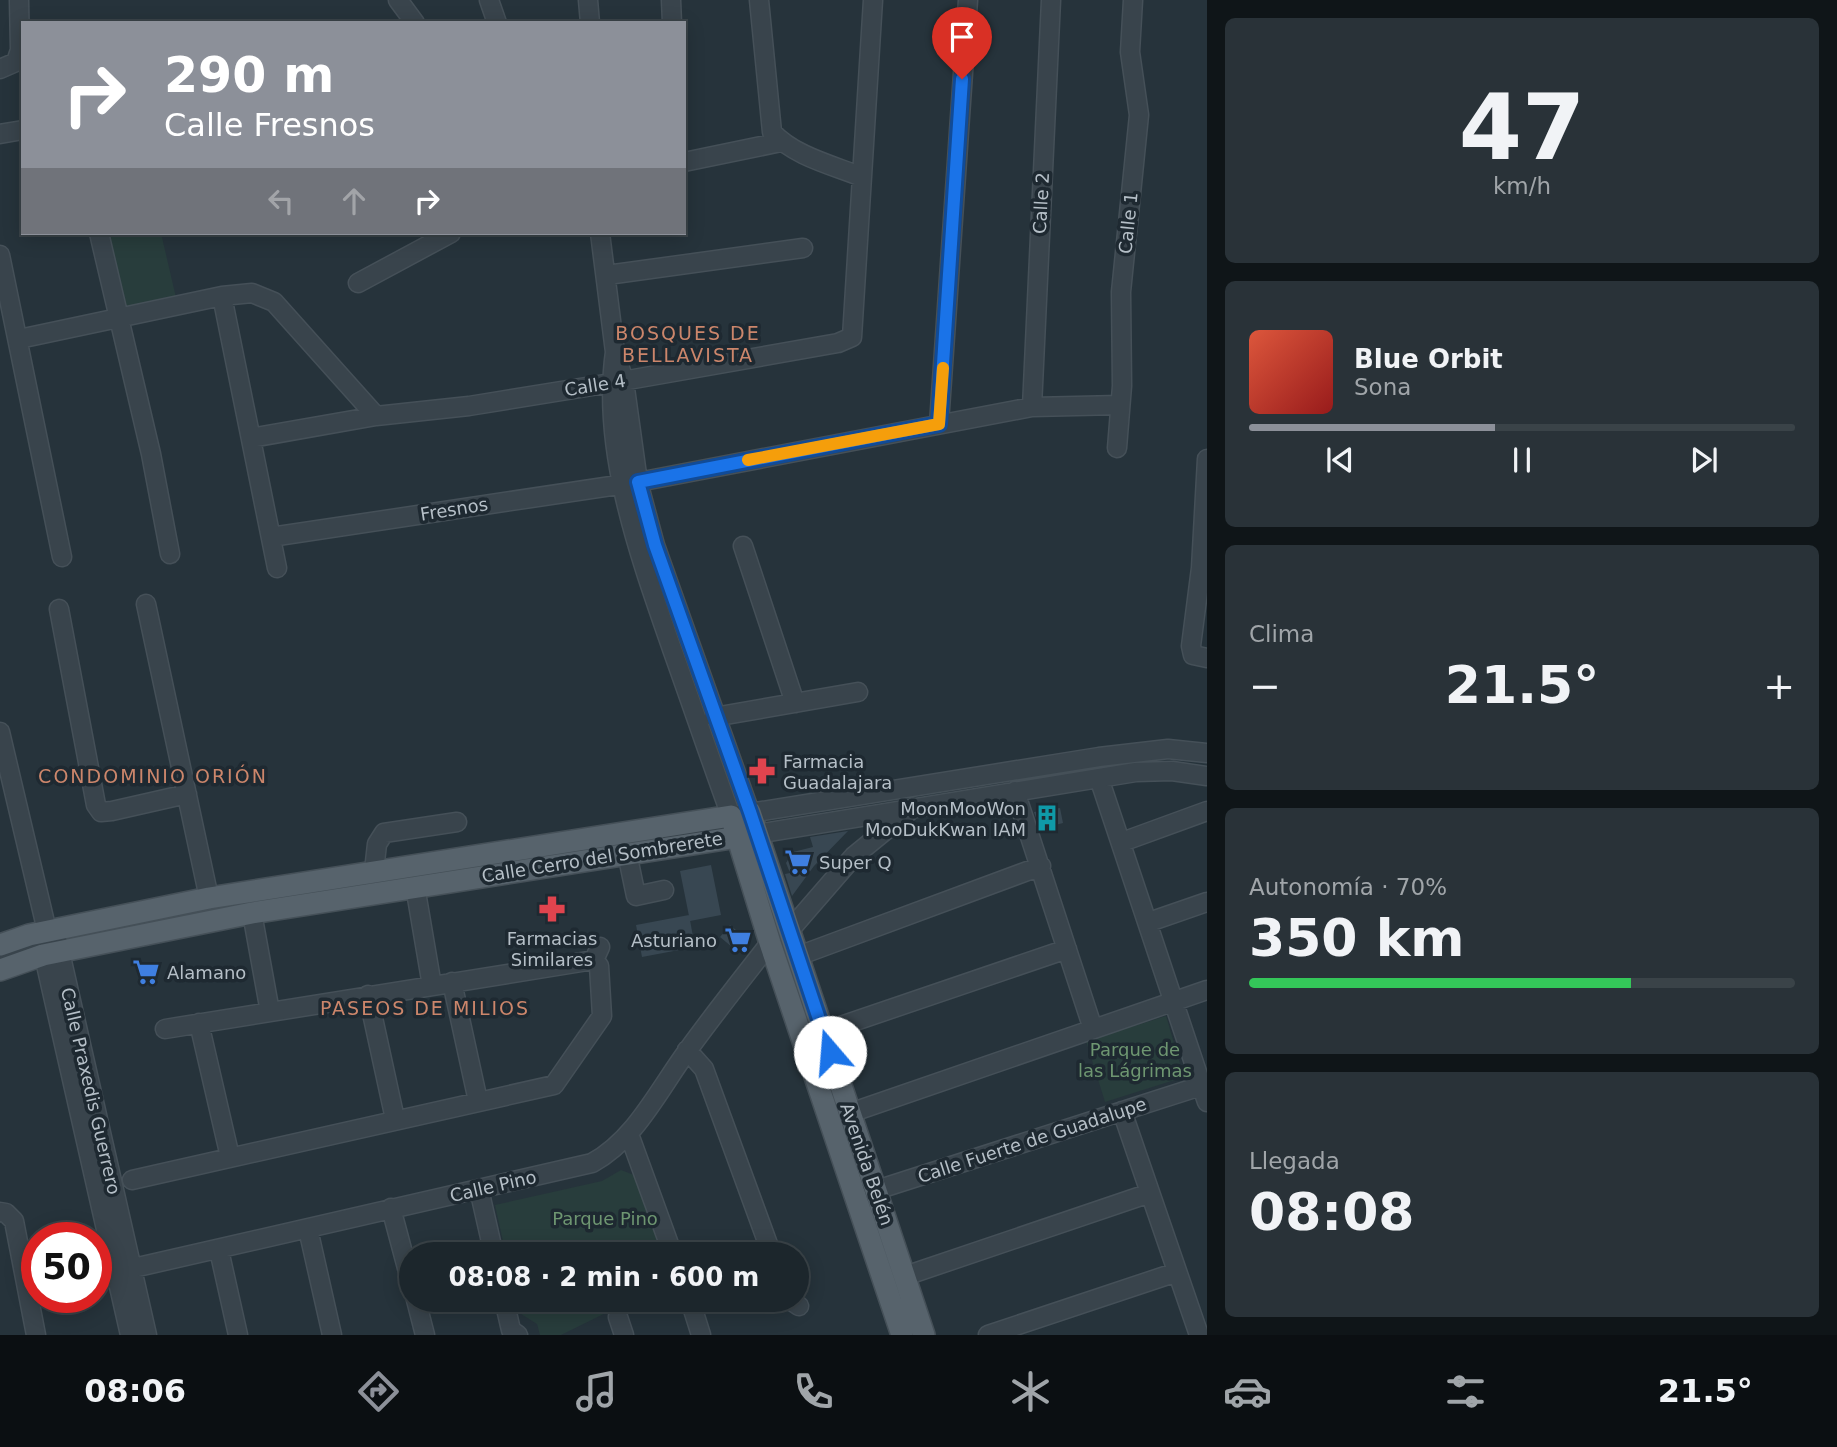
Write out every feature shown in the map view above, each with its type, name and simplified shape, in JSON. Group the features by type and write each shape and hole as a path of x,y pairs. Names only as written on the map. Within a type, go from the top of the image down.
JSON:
{"main road":[{"name":"Calle Cerro del Sombrerete","path":"0,945 49,941 252,913 627,853 741,827"},
{"name":"Calle Cerro del Sombrerete","path":"0,970 49,941 209,898 374,871 741,827"},
{"name":"Avenida Belén","path":"741,827 789,931 850,1113 866,1194 902,1335"},
{"name":"Avenida Belén","path":"741,827 770,943 866,1194 905,1276 924,1335"}],"street":[{"path":"8,65 20,50 19,0"},
{"path":"398,0 414,21"},
{"path":"489,0 496,21"},
{"path":"588,0 590,21"},
{"path":"671,0 672,21"},
{"path":"759,0 772,132 781,142 814,159 863,177"},
{"name":"Calle 4","path":"251,439 376,416 468,406 617,382 838,343 852,337 873,0"},
{"path":"939,424 968,0"},
{"name":"Calle 2","path":"1032,407 1051,0"},
{"name":"Calle 1","path":"1117,448 1121,292 1139,115 1130,52 1133,0"},
{"path":"0,134 21,130"},
{"path":"686,162 781,142"},
{"path":"100,235 120,317 170,554"},
{"path":"358,283 447,235"},
{"name":"Avenida Belén","path":"600,235 638,554 741,827"},
{"path":"607,275 803,248"},
{"path":"0,255 62,557"},
{"path":"19,340 222,296 252,293 274,302 376,416"},
{"path":"222,296 277,568"},
{"name":"Fresnos","path":"271,537 630,483 1032,407 1120,405"},
{"path":"1200,657 1191,646 1204,568 1207,459"},
{"name":"Avenida Belén","path":"630,483 655,545 714,717 741,827"},
{"path":"743,546 795,703"},
{"path":"146,604 209,898"},
{"path":"59,609 96,805 101,812 112,811 187,794"},
{"path":"714,717 858,692"},
{"name":"Calle Praxedis Guerrero","path":"0,732 124,1270 147,1335"},
{"name":"Calle Cerro del Sombrerete","path":"741,827 1099,757 1168,749 1205,752"},
{"name":"Calle Cerro del Sombrerete","path":"741,827 915,807 1136,772 1172,771 1207,776"},
{"path":"1100,778 1205,1090"},
{"path":"1015,791 1093,1029"},
{"path":"789,931 854,856 915,807"},
{"path":"1122,842 1207,811"},
{"path":"374,871 377,844 384,833 457,822"},
{"path":"0,952 88,933 121,922 210,904 741,827 866,1194 918,1335"},
{"path":"627,853 636,896 664,890"},
{"path":"798,956 1041,866"},
{"path":"415,886 432,986"},
{"path":"1149,922 1207,902"},
{"path":"252,913 270,1012"},
{"path":"0,959 49,941"},
{"name":"Calle Pino","path":"124,1270 592,1163 611,1153 629,1134 687,1050 770,943"},
{"path":"823,1032 1067,949"},
{"path":"132,1180 395,1119 547,1088 560,1079 602,1016 597,953 432,986 165,1029"},
{"path":"452,982 478,1101"},
{"path":"850,1113 1207,990"},
{"path":"368,995 395,1119"},
{"path":"199,1023 230,1157"},
{"path":"687,1050 704,1069 767,1242"},
{"name":"Calle Fuerte de Guadalupe","path":"866,1194 1122,1111 1205,1090"},
{"path":"1122,1111 1199,1335"},
{"path":"629,1134 668,1242"},
{"path":"479,1189 491,1242"},
{"path":"866,1194 910,1335"},
{"path":"905,1276 1150,1194"},
{"path":"391,1208 400,1242"},
{"path":"0,1212 6,1213 14,1221 36,1335"},
{"path":"308,1229 332,1335"},
{"path":"219,1250 238,1335"},
{"name":"Calle Praxedis Guerrero","path":"124,1270 130,1335"},
{"path":"988,1335 1177,1272"},
{"path":"419,1312 425,1335"},
{"path":"507,1312 511,1330 518,1335"},
{"path":"694,1312 701,1335"},
{"path":"618,1317 625,1335"}],"green space":[{"path":"101,235 161,235 178,306 120,319"},
{"name":"Parque de las Lágrimas","path":"1166,1016 1184,1077 1105,1102 1086,1041"},
{"name":"Parque Pino","path":"621,1170 634,1175 658,1242 503,1242 495,1205 602,1181"},
{"path":"518,1312 608,1312 561,1335 540,1335 537,1324"}],"building":[{"name":"MoonMooWon MooDukKwan IAM","path":"1060,808 1063,823 1040,829 1034,812"},
{"path":"848,831 814,866 792,896 785,874 790,873 786,863 793,852 813,847 810,837"},
{"path":"711,865 721,915 690,921 680,871"},
{"path":"689,915 695,947 642,957 636,925"},
{"path":"730,925 748,940 738,952 720,937"}],"slow traffic":[{"path":"748,460 939,424 943,368"}],"place":[{"name":"Farmacia Guadalajara","path":"762,771"},
{"name":"MoonMooWon MooDukKwan IAM","path":"1047,818"},
{"name":"Super Q","path":"798,862"},
{"name":"Farmacias Similares","path":"552,909"},
{"name":"Asturiano","path":"738,940"},
{"name":"Alamano","path":"146,972"}],"district":[{"name":"BOSQUES DE BELLAVISTA","path":"688,344"},
{"name":"CONDOMINIO ORIÓN","path":"153,776"},
{"name":"PASEOS DE MILIOS","path":"425,1008"}],"route":[{"path":"830,1052 750,812 655,545 638,482 939,424 962,79"}]}
